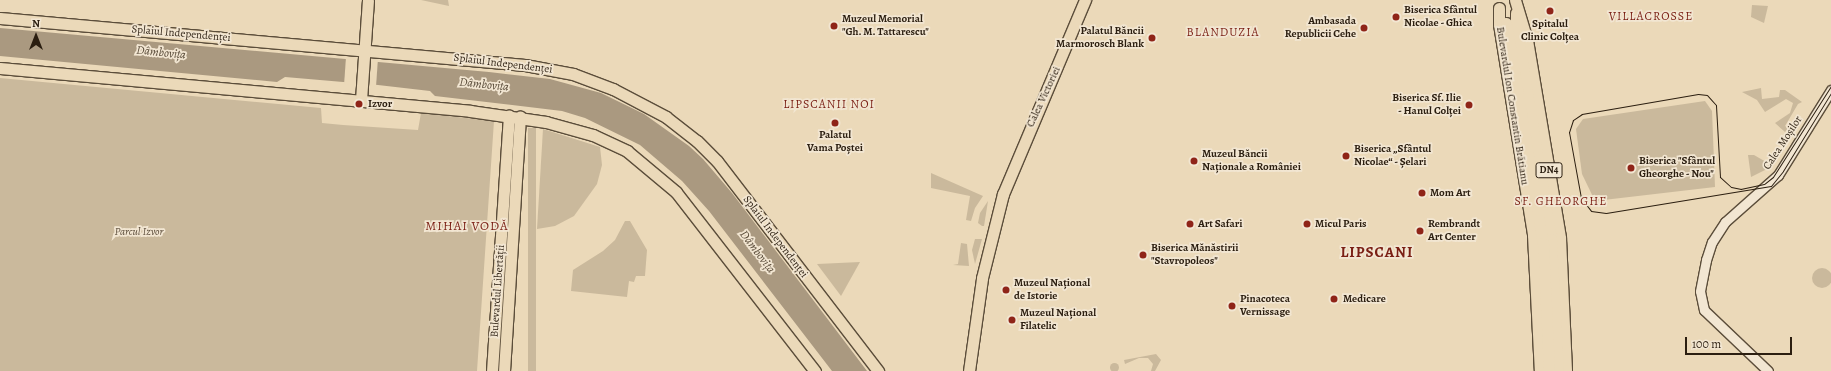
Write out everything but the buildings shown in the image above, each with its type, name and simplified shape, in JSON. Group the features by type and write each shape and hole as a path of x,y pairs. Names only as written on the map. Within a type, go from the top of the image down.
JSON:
{"main road":[{"path":"361,100 368,0"},
{"name":"Calea Victoriei","path":"969,371 982,278 1003,194 1085,0"},
{"name":"Bulevardul Ion Constantin Brătianu","path":"1516,2 1518,40 1553,222 1562,258 1566,371"},
{"name":"Bulevardul Ion Constantin Brătianu","path":"1516,2 1528,44 1553,222 1553,261 1558,371"},
{"name":"Bulevardul Ion Constantin Brătianu","path":"1498,4 1506,23 1518,40"},
{"name":"Bulevardul Ion Constantin Brătianu","path":"1498,4 1499,24 1533,235 1540,371"},
{"name":"Splaiul Independenței","path":"0,18 560,71 613,89 666,117 697,141 717,161 878,371"},
{"name":"Bulevardul Ion Constantin Brătianu","path":"1506,23 1543,243 1549,371"},
{"path":"0,68 361,100 514,116 563,126 593,135 627,151 659,176 692,210 815,371"},
{"name":"Bulevardul Libertății","path":"492,371 514,116"},
{"name":"Bulevardul Libertății","path":"504,371 514,116"},
{"name":"Calea Victoriei","path":"973,371 982,305 1005,203 1003,194"}],"street":[{"name":"Calea Moșilor","path":"1768,371 1751,353 1711,320 1702,307 1701,284 1708,254 1715,236 1736,210 1778,174 1831,90"}],"green space":[{"path":"421,0 448,0 449,6"},
{"path":"1752,5 1768,6 1764,23 1751,17"},
{"name":"Parcul Izvor","path":"0,78 321,108 322,123 343,125 418,130 421,113 494,121 477,371 0,371"},
{"path":"1761,88 1762,99 1779,97 1780,90 1785,90 1802,102 1798,104 1785,126 1788,128 1785,132 1775,123 1790,113 1793,103 1786,99 1765,112 1757,100 1742,92"},
{"path":"1705,101 1712,111 1715,187 1595,201 1582,174 1576,129 1583,119"},
{"path":"528,128 536,128 536,371 528,371"},
{"path":"543,129 600,147 602,165 597,184 574,216 555,226 537,229"},
{"path":"1748,155 1754,155 1773,166 1751,177"},
{"path":"931,173 983,196 975,208 971,221 966,220 970,196 931,188"},
{"path":"988,201 984,226 982,226 978,223 980,213"},
{"path":"625,221 630,221 647,250 645,276 636,276 634,282 629,281 627,297 571,291 573,270 603,251 615,240"},
{"path":"975,239 982,239 975,264 972,250"},
{"path":"961,243 967,244 969,266 953,265 958,264"},
{"path":"860,262 841,296 817,264"},
{"path":"1822,268 1829,271 1832,278 1829,285 1822,288 1815,285 1812,278 1815,271"},
{"path":"1156,354 1161,360 1155,371 1151,371 1153,364 1148,358 1139,358 1125,364 1124,360"},
{"path":"1114,362 1119,367 1114,372 1109,367"}],"water":[{"name":"Dâmbovița","path":"0,28 489,72 550,79 601,93 644,114 689,146 703,159 732,193 867,371 832,371 709,211 682,181 640,145 585,118 562,111 435,96 430,91 378,85 285,77 277,82 0,56"}],"pier":[{"path":"346,57 378,59 376,86 344,84"}],"tram line":[{"path":"1831,86 1773,177 1764,184 1741,189 1731,187 1720,177 1716,105 1707,95 1698,94 1582,114 1573,120 1569,132 1581,198 1591,211 1606,213 1771,186 1783,171 1831,93"}],"place":[{"name":"Spitalul Clinic Colțea","path":"1550,11"},
{"name":"Biserica Sfântul Nicolae - Ghica","path":"1396,17"},
{"name":"Muzeul Memorial \"Gh. M. Tattarescu\"","path":"834,26"},
{"name":"Ambasada Republicii Cehe","path":"1364,28"},
{"name":"Palatul Băncii Marmorosch Blank","path":"1152,38"},
{"name":"Izvor","path":"359,104"},
{"name":"Biserica Sf. Ilie - Hanul Colței","path":"1469,105"},
{"name":"Palatul Vama Poștei","path":"835,123"},
{"name":"Biserica „Sfântul Nicolae“ - Șelari","path":"1346,156"},
{"name":"Muzeul Băncii Naționale a României","path":"1194,161"},
{"name":"Biserica \"Sfântul Gheorghe - Nou\"","path":"1631,168"},
{"name":"Mom Art","path":"1422,193"},
{"name":"Art Safari","path":"1190,224"},
{"name":"Micul Paris","path":"1307,224"},
{"name":"Rembrandt Art Center","path":"1420,231"},
{"name":"Biserica Mănăstirii \"Stavropoleos\"","path":"1143,255"},
{"name":"Muzeul Național de Istorie","path":"1006,290"},
{"name":"Medicare","path":"1334,299"},
{"name":"Pinacoteca Vernissage","path":"1232,306"},
{"name":"Muzeul Național Filatelic","path":"1012,320"}],"district":[{"name":"VILLACROSSE","path":"1651,17"},
{"name":"BLANDUZIA","path":"1223,33"},
{"name":"LIPSCANII NOI","path":"829,105"},
{"name":"SF. GHEORGHE","path":"1561,202"},
{"name":"MIHAI VODĂ","path":"467,226"},
{"name":"LIPSCANI","path":"1377,253"}]}
